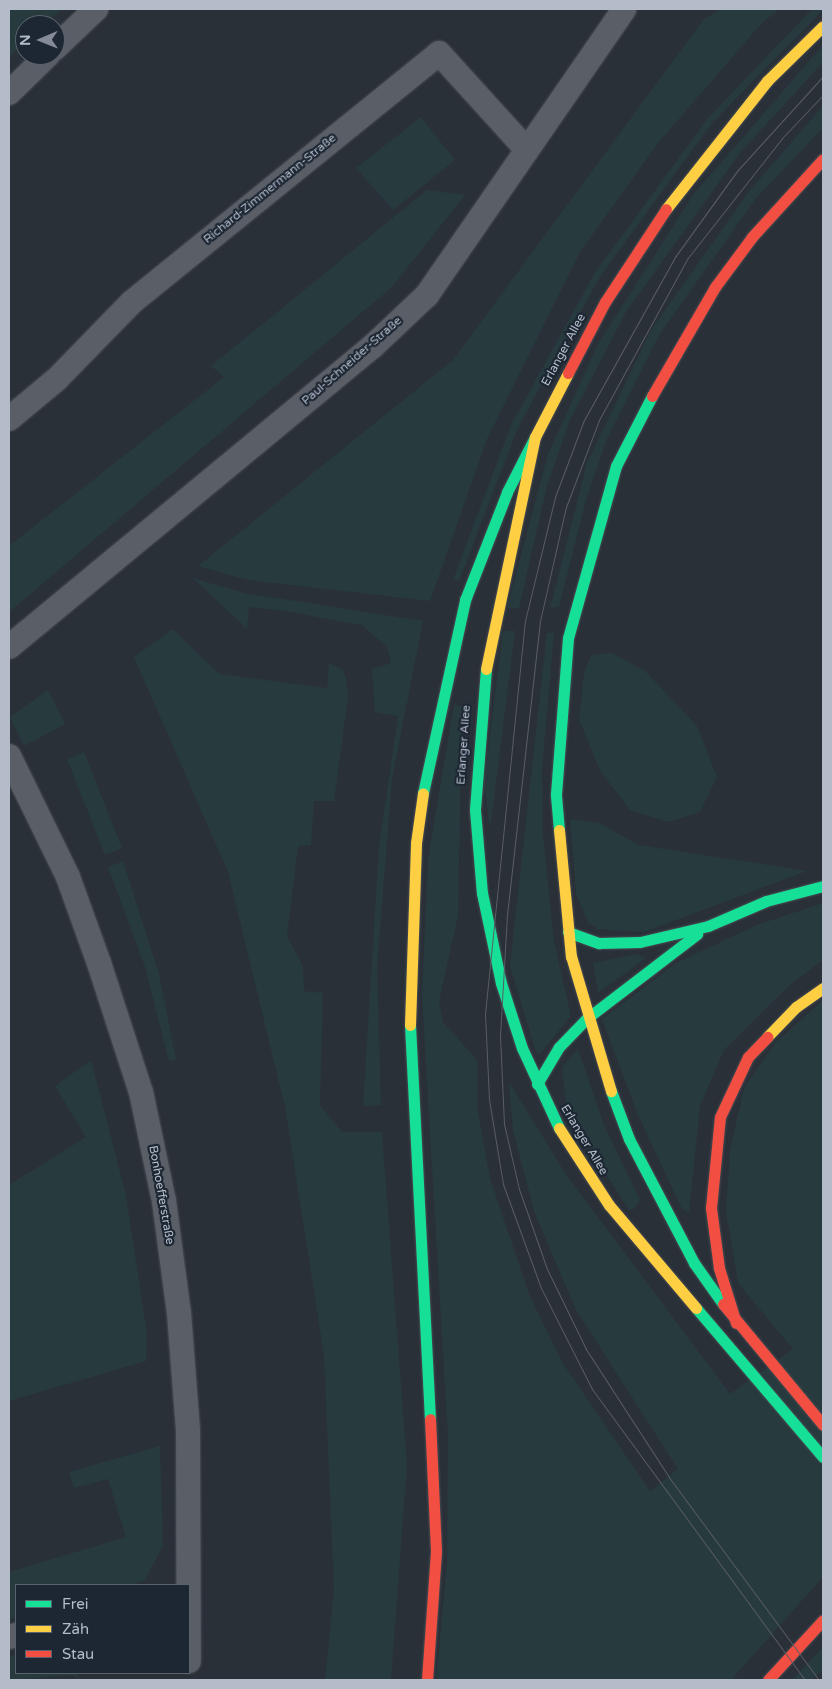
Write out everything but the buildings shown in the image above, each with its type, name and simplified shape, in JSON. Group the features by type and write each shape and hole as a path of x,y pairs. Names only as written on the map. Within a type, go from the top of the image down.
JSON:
{"main road":[{"name":"Erlanger Allee","path":"823,26 767,81 687,178 605,302 535,437 486,667 475,810 490,941 509,1013 537,1084 581,1166 608,1205 753,1378 823,1457"},
{"path":"823,159 752,237 705,302 637,420 600,511 568,638 558,738 558,845 568,932 586,1019 613,1100 644,1174 694,1263 736,1323 823,1425"},
{"path":"427,1680 436,1551 410,1019 416,843 427,765 465,600 507,492 535,437"},
{"path":"568,932 616,945 708,926 766,901 823,886"},
{"path":"537,1084 559,1047 586,1019 626,984 708,926"},
{"path":"736,1323 719,1268 711,1208 720,1116 748,1056 796,1008 823,988"},
{"path":"768,1680 823,1620"}],"street":[{"path":"65,38 96,9"},
{"name":"Paul-Schneider-Straße","path":"9,647 373,346 427,295 624,9"},
{"name":"Richard-Zimmermann-Straße","path":"9,419 63,373 132,302 439,53 527,150"},
{"path":"9,93 38,65"},
{"name":"Bonhoefferstraße","path":"9,756 68,877 141,1092 164,1201 179,1313 188,1431 189,1584"}],"green space":[{"path":"9,9 62,9 55,15 15,15 15,51 9,57"},
{"path":"722,9 780,9 762,23 658,143 580,252 487,439 430,601 248,580 198,566 453,360 704,19"},
{"path":"812,9 823,10 712,123 599,278 517,430 459,581 453,580 511,425 594,274 708,118"},
{"path":"823,45 823,62 740,153 626,312 570,420 547,486 519,608 507,608 548,454 598,344 693,195"},
{"path":"823,106 823,128 757,197 659,335 606,441 586,500 559,607 550,608 587,463 651,330 750,190"},
{"path":"421,117 455,160 393,210 356,168"},
{"path":"427,190 465,195 392,287 9,612 9,546 224,377 211,366"},
{"path":"193,578 244,593 423,621 392,779 377,967 381,1105 363,1106 379,847 398,716 375,712 372,669 391,663 387,647 362,625 284,611 249,607 247,629"},
{"path":"173,629 219,674 327,688 329,663 343,670 346,678 348,697 334,801 314,801 311,845 298,846 287,936 303,966 304,991 323,993 320,1105 342,1132 382,1132 407,1465 391,1680 325,1680 334,1589 324,1355 285,1107 228,872 134,657"},
{"path":"503,631 515,631 490,830 484,782"},
{"path":"547,633 554,633 542,769 543,835 554,941 571,1016 540,1054 536,1052 510,966"},
{"path":"612,653 645,671 697,726 717,777 700,812 668,822 630,810 600,771 579,719 584,673 591,655"},
{"path":"48,690 65,724 24,746 10,717"},
{"path":"454,705 462,706 458,916 439,1002 443,1022 477,1060 478,1112 490,1178 529,1294 562,1362 650,1491 678,1469 576,1310 534,1211 513,1130 509,1082 567,1176 730,1394 793,1349 738,1283 726,1211 730,1151 744,1088 775,1043 823,1000 823,1577 731,1680 436,1680 447,1564 448,1437 422,996 428,858"},
{"path":"84,752 122,848 105,855 67,759"},
{"path":"570,819 599,823 639,845 807,871 644,932 597,929 588,922 576,894"},
{"path":"123,861 159,974 176,1060 169,1061 145,967 108,867"},
{"path":"823,903 823,960 790,985 724,1050 700,1106 689,1213 682,1209 638,1115 602,1019 676,963 757,925"},
{"path":"635,954 646,958 598,993 593,963"},
{"path":"578,1049 604,1125 640,1200 634,1209 629,1210 567,1113 562,1067"},
{"path":"91,1060 126,1195 147,1334 146,1361 9,1401 9,1185 86,1137 55,1086"},
{"path":"160,1446 163,1546 144,1581 132,1584 15,1584 15,1617 9,1619 9,1572 126,1537 108,1479 74,1488 69,1472"},
{"path":"823,1647 823,1669 812,1680 792,1680"},
{"path":"15,1655 15,1674 76,1674 81,1680 73,1675 9,1680 9,1657"}],"tram line":[{"path":"805,1680 592,1389 541,1288 503,1184 489,1099 485,1014 525,621 555,497 584,420 675,257 737,171 823,76"},
{"path":"819,1680 669,1477 586,1349 547,1269 519,1189 504,1124 500,1036 507,915 540,621 566,507 599,420 687,259 783,137 823,95"}],"traffic: fast":[{"path":"559,830 556,794 568,638 616,466 652,396"},
{"path":"423,793 465,600 507,492 535,437"},
{"path":"486,669 475,810 482,893 501,983 522,1048 559,1128"},
{"path":"568,932 599,943 640,942 708,926 766,901 823,886"},
{"path":"586,1019 697,934"},
{"path":"537,1084 559,1047 586,1019"},
{"path":"410,1025 430,1419"},
{"path":"611,1091 629,1139 694,1263 723,1304"},
{"path":"696,1308 823,1457"}],"traffic: slow":[{"path":"666,209 767,81 823,26"},
{"path":"486,669 535,437 568,373"},
{"path":"410,1025 416,843 423,793"},
{"path":"559,830 571,956 611,1091"},
{"path":"767,1037 796,1007 823,988"},
{"path":"559,1128 609,1205 696,1308"}],"traffic: jam":[{"path":"652,396 715,287 752,237 823,159"},
{"path":"568,373 605,302 666,209"},
{"path":"736,1323 719,1268 711,1208 720,1117 748,1057 767,1037"},
{"path":"723,1304 823,1425"},
{"path":"427,1680 436,1551 430,1419"},
{"path":"768,1680 823,1620"}]}
